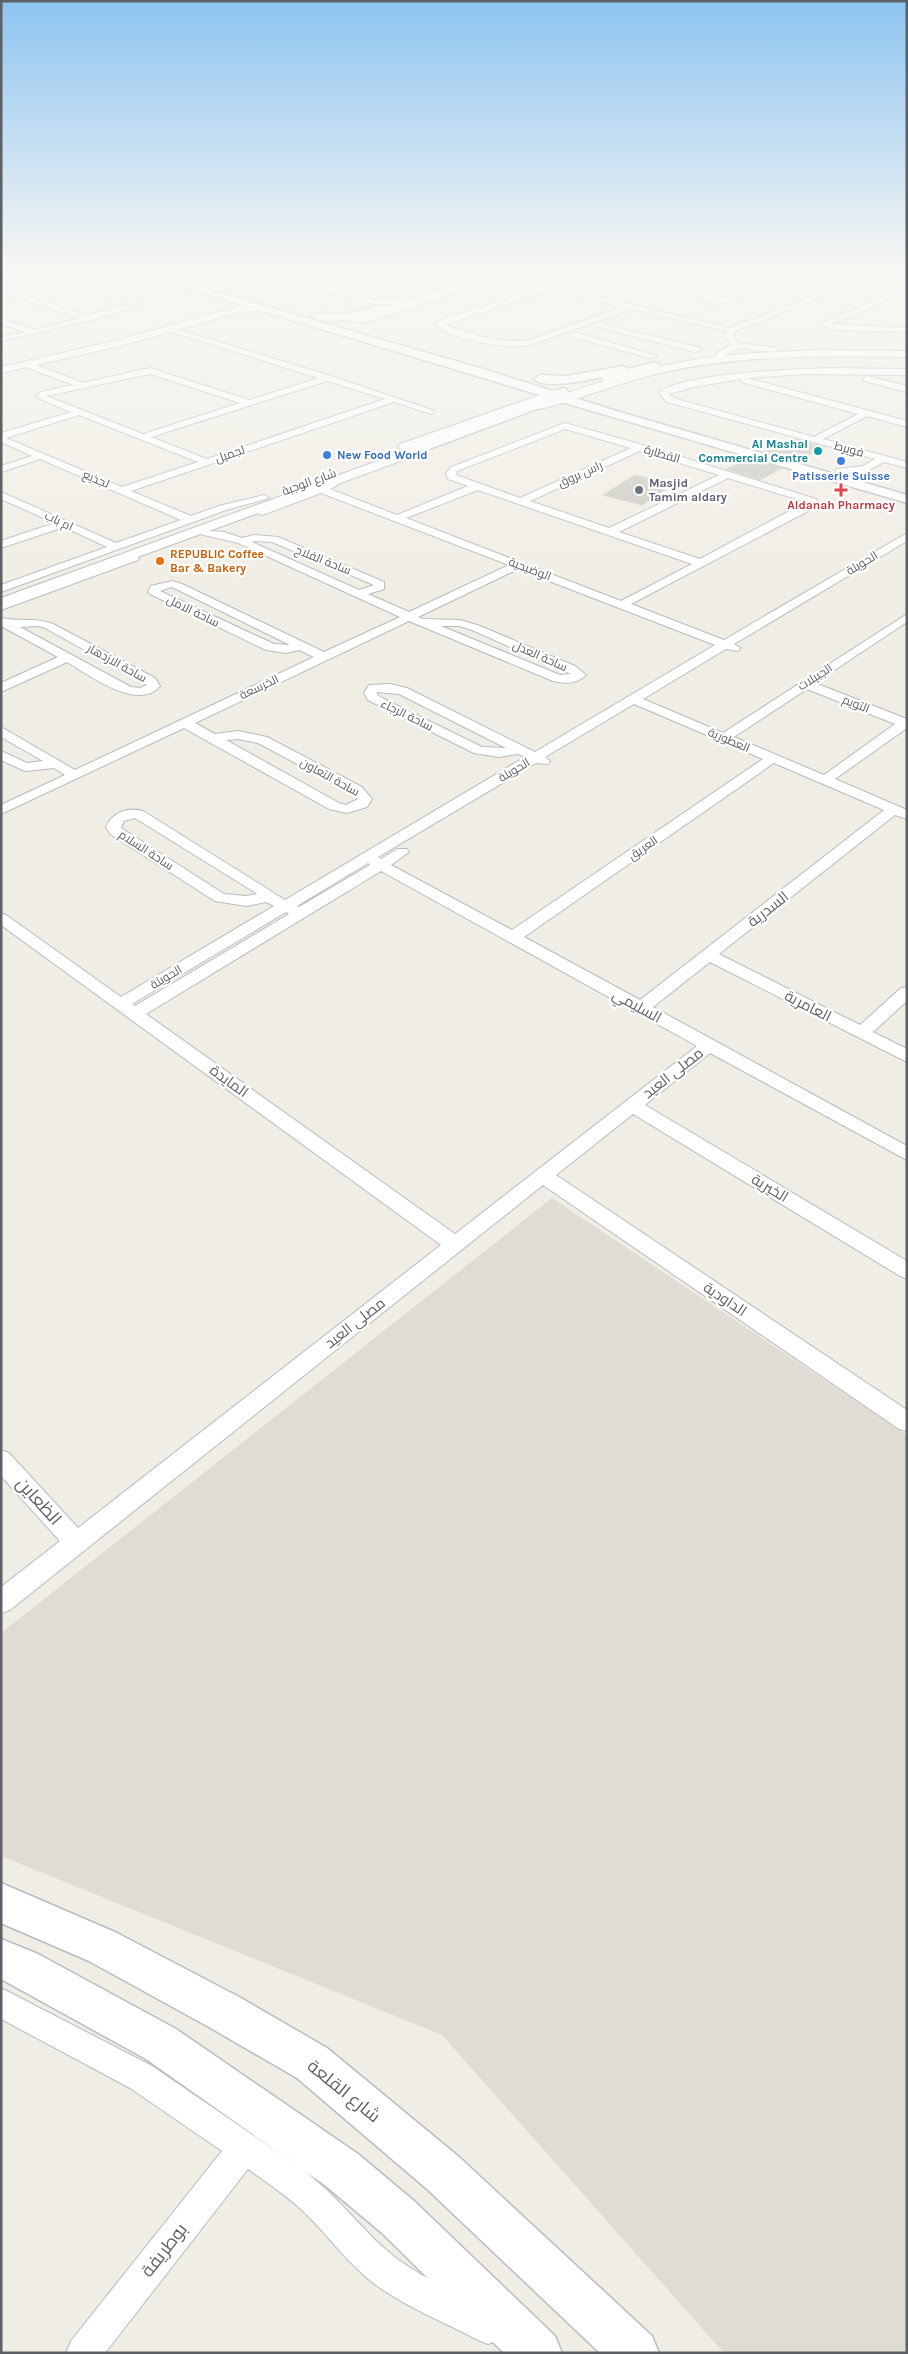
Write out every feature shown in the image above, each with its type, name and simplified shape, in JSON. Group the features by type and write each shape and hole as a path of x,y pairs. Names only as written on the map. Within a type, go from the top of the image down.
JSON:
{"main road":[{"path":"515,381 676,424 839,471 867,474 907,490"},
{"path":"515,381 526,392 524,400 516,410"},
{"path":"521,381 614,411 907,499"},
{"path":"400,455 601,381"},
{"path":"606,385 598,390 599,394 614,411"},
{"path":"516,410 577,407 614,411 676,424"},
{"name":"شارع القلعة","path":"1,1903 103,1947 224,2012 312,2063 443,2173 635,2353"},
{"path":"1,1959 24,1968 162,2044 335,2165 398,2217 538,2353"}],"street":[{"path":"70,381 81,385"},
{"path":"101,381 44,394 40,397 207,462"},
{"path":"180,381 248,403"},
{"path":"142,437 319,381"},
{"path":"337,381 431,411"},
{"name":"شارع الوجبة","path":"1,595 264,498 596,381"},
{"name":"شارع الوجبة","path":"563,394 622,381"},
{"name":"فويرط","path":"715,381 672,389 663,393 670,400 907,465"},
{"path":"749,381 907,424"},
{"path":"876,381 907,388"},
{"name":"لجميل","path":"123,490 394,399"},
{"name":"شارع الوجبة","path":"1,603 354,473 516,410"},
{"path":"1,438 78,413"},
{"name":"فويرط","path":"814,440 866,413"},
{"name":"القطارة","path":"621,604 810,506 812,501 729,474 566,426 554,429 454,469 451,477 700,563"},
{"name":"لجذيع","path":"1,438 190,520"},
{"name":"راس بروق","path":"521,501 640,447"},
{"path":"1,469 41,456"},
{"name":"فويرط","path":"867,474 883,458"},
{"name":"شارع الوجبة","path":"1,607 323,490 349,479 354,473"},
{"path":"610,532 729,474"},
{"path":"398,518 478,486"},
{"name":"الوضيحية","path":"323,490 731,647"},
{"name":"ام باب","path":"2,496 116,547"},
{"name":"شارع الوجبة","path":"1,589 223,508 264,498"},
{"path":"1,545 64,524"},
{"name":"ساحة الفلاح","path":"222,526 224,532 230,536 410,616"},
{"name":"ساحة الفلاح","path":"204,532 230,536"},
{"name":"الحويلة","path":"128,1009 300,914 374,861 534,757 633,699 731,647 858,571 907,536"},
{"name":"ساحة الفلاح","path":"242,541 254,538 274,539 380,584 380,587 373,591 360,593"},
{"name":"الحويلة","path":"858,571 907,548"},
{"name":"الخرسعة","path":"1,810 518,565"},
{"name":"ساحة الامل","path":"300,644 294,649 284,651 270,647 180,606 154,592 155,588 172,584 178,586 300,644 324,657"},
{"name":"ساحة العدل","path":"410,616 422,622 557,678 567,680 580,675 571,669 476,628 460,623 422,622"},
{"name":"الجبيلات","path":"724,738 907,617"},
{"name":"ساحة الازدهار","path":"4,622 39,622 50,626 150,681 154,686 142,692 128,691 4,622"},
{"name":"الحويلة","path":"128,1009 285,906 374,861 549,763 646,704 731,647"},
{"path":"1,688 68,657"},
{"name":"التويم","path":"806,684 906,724"},
{"name":"ساحة الرجاء","path":"518,750 499,752 478,750 380,702 372,697 370,692 373,688 380,687 403,691 518,750 549,763"},
{"name":"العطورية","path":"633,699 900,812"},
{"name":"ساحة التعاون","path":"185,723 334,806 347,809 362,804 365,799 357,790 262,740 238,735 215,738"},
{"path":"825,780 906,724"},
{"path":"1,731 75,775"},
{"path":"1,755 25,767 57,764"},
{"name":"العريق","path":"513,937 773,758"},
{"name":"السدرية","path":"641,1008 708,955 900,812"},
{"name":"ساحة السلام","path":"268,897 246,901 220,898 115,831 113,827 114,821 120,817 138,814 261,890 268,897 300,914"},
{"name":"السليمي","path":"374,861 907,1154"},
{"name":"المايدة","path":"1,918 456,1244"},
{"name":"العامرية","path":"708,955 907,1056"},
{"path":"861,1033 907,992"},
{"name":"مصلى العيد","path":"1,1602 709,1045"},
{"name":"الخيرية","path":"632,1105 907,1271"},
{"name":"الداودية","path":"543,1176 905,1416"},
{"name":"الظعاين","path":"1,1460 77,1543"},
{"path":"1,2002 141,2077 245,2148 293,2182 320,2205 364,2253 385,2271 408,2286 538,2353"},
{"name":"بوطريفة","path":"83,2353 245,2148"}],"shaded area":[{"path":"552,1198 907,1435 907,2353 724,2353 442,2035 1,1856 1,1633"}],"building":[{"path":"792,438 825,447 797,461 763,452"},
{"path":"748,459 782,468 760,480 726,469"},
{"name":"Masjid Tamim aldary","path":"635,475 673,484 642,505 603,495"}],"place":[{"name":"Al Mashal Commercial Centre","path":"818,451"},
{"name":"New Food World","path":"327,455"},
{"name":"Patisserie Suisse","path":"841,461"},
{"name":"Masjid Tamim aldary","path":"639,490"},
{"name":"Aldanah Pharmacy","path":"841,490"},
{"name":"REPUBLIC Coffee Bar & Bakery","path":"160,561"}]}
